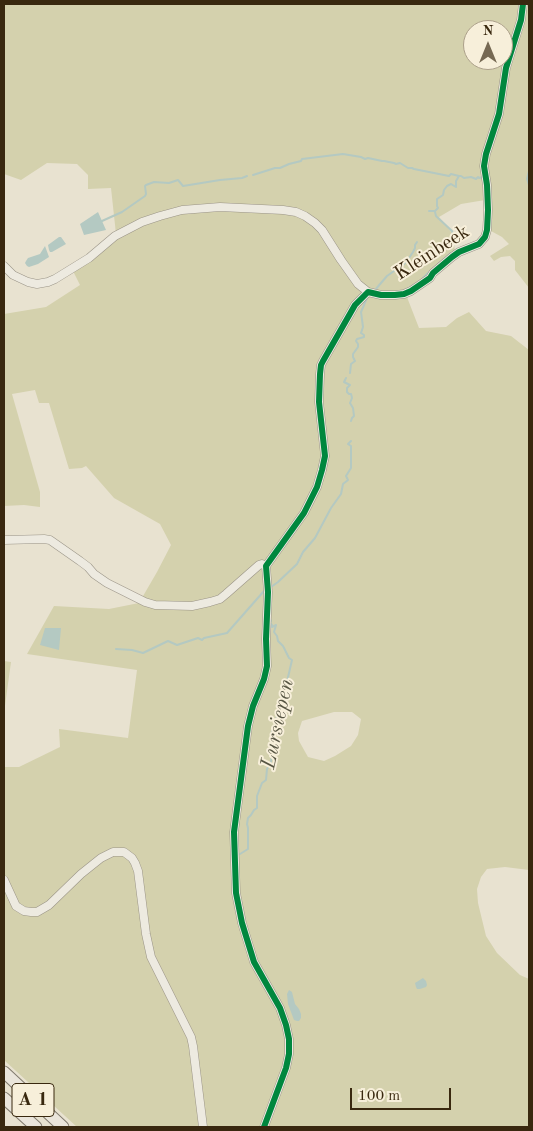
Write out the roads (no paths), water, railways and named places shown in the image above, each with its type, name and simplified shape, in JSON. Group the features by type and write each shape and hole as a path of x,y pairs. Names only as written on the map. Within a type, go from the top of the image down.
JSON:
{"highway":[{"name":"A 1","path":"4,1072 63,1127"},
{"name":"A 1","path":"4,1098 36,1127"}],"street":[{"name":"Kleinbeek","path":"368,292 380,295 395,295 411,291 430,278 433,273 452,257 479,244 485,237 488,210 487,185 484,171 485,160 499,114 506,68 521,20 522,4"},
{"path":"4,266 13,275 28,282 37,284 48,282 89,258 116,236 142,222 160,216 182,210 220,207 283,210 296,212 315,223 322,230 358,284 368,292 355,305 322,361 319,402 325,456 317,487 304,512 266,566 268,592 267,666 248,726 234,832 236,894 242,923 254,962 280,1008 289,1039 289,1054 286,1068 264,1127"},
{"path":"4,540 50,540 107,583 154,605 200,605 220,599 259,565 266,566"},
{"path":"4,880 16,906 24,911 37,912 48,905 101,858 113,852 124,852 132,858 136,863 139,876 146,934 151,957 191,1037 202,1127"}],"water":[{"path":"98,212 106,230 84,235 80,224"},
{"path":"59,237 66,244 50,252 48,245"},
{"path":"45,246 49,257 38,264 27,266 25,263 28,258 40,254"},
{"path":"45,628 61,628 59,650 40,645"},
{"path":"423,978 426,981 426,987 417,989 415,983"},
{"path":"289,990 292,992 295,1004 301,1014 299,1021 294,1020 288,1004 287,994"}],"waterway":[{"path":"253,175 280,168 302,159 343,154 396,164 400,163 408,168 449,176 451,174 459,176"},
{"path":"529,171 527,179 529,185"},
{"path":"102,221 122,212 145,196 145,186 154,182 169,183 178,180 183,186 247,176"},
{"name":"Lursiepen","path":"429,211 435,211 438,208 437,199 443,195 447,186 451,184 456,187 456,181 459,176 476,179 482,177"},
{"path":"529,202 529,209"},
{"path":"435,212 436,216 452,231 453,235"},
{"name":"Lursiepen","path":"375,290 387,276 407,261 417,242"},
{"path":"423,278 451,253"},
{"path":"407,289 420,281"},
{"name":"Lursiepen","path":"350,373 351,364 355,361 353,354 358,347 356,341 364,337 361,333 363,327 361,312 367,298"},
{"name":"Lursiepen","path":"346,378 344,382 350,385 347,388 347,392 351,394 352,398 350,403 354,416 351,421"},
{"name":"Lursiepen","path":"271,587 297,564 341,494 343,484 348,480 346,476 351,468 351,446 348,444 351,441"},
{"path":"116,649 143,653 168,641 177,645 198,638 202,640 227,633 264,591"},
{"name":"Lursiepen","path":"240,854 248,849 248,818 257,808 257,796 262,783 266,780 267,769 271,762 272,731 292,660 278,641 274,632 276,625 272,627 270,619"}]}
